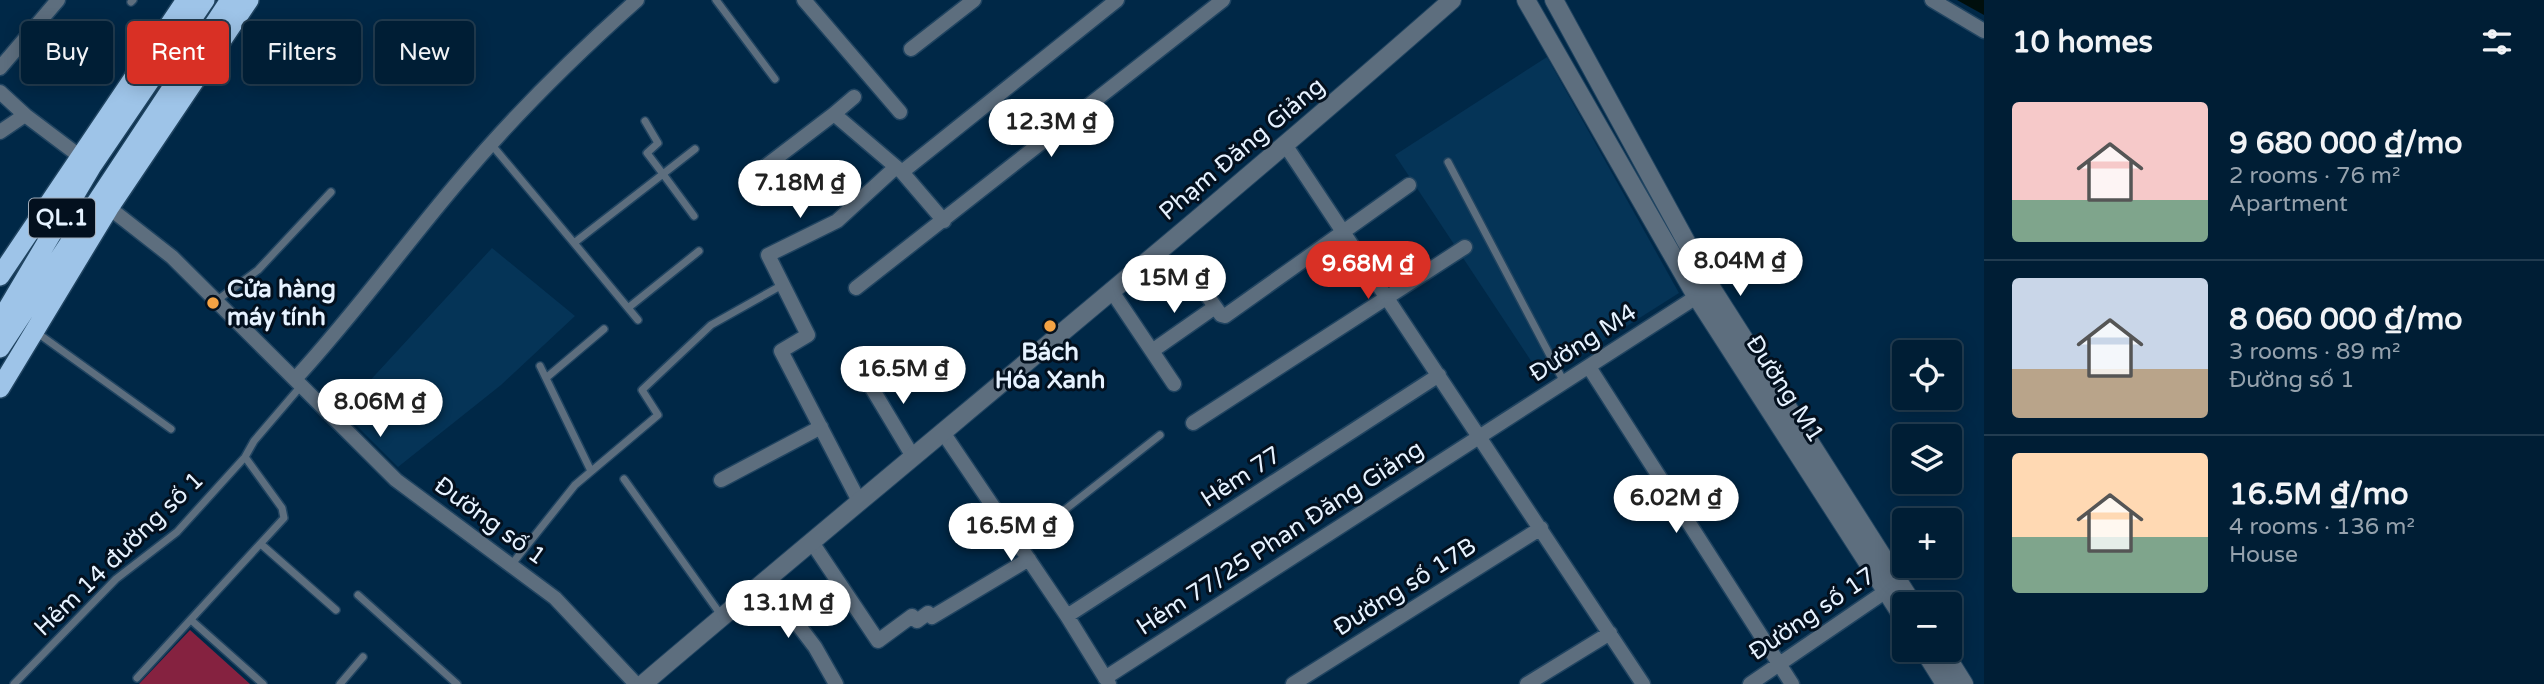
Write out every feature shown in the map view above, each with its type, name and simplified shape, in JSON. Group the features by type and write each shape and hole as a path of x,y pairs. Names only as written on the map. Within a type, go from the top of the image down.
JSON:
{"highway":[{"name":"QL.1","path":"0,364 19,315 105,124 186,0"},
{"name":"QL.1","path":"0,276 87,162 106,146 205,0"},
{"name":"QL.1","path":"0,348 19,315 104,204 230,0"},
{"name":"QL.1","path":"104,204 121,191 249,0"},
{"path":"105,124 106,146"},
{"name":"QL.1","path":"0,388 19,315"}],"street":[{"path":"0,68 58,0"},
{"path":"298,382 491,144 571,58 637,0"},
{"path":"804,0 900,112"},
{"path":"911,49 974,0"},
{"path":"859,501 781,351 808,335 768,255 836,221 1116,0"},
{"path":"856,288 1223,0"},
{"name":"Phạm Đăng Giảng","path":"643,684 912,455 1286,146 1452,0"},
{"name":"Đường M1","path":"1526,0 1703,292 1895,592"},
{"name":"Đường M1","path":"1554,0 1703,292"},
{"path":"1932,0 1984,31"},
{"path":"0,92 25,116 87,162"},
{"path":"749,179 853,97"},
{"path":"834,114 899,170 944,221"},
{"path":"0,132 25,116"},
{"path":"1286,146 1643,684"},
{"path":"1194,276 1215,307 1225,316 1409,185"},
{"name":"Đường số 1","path":"104,204 172,257 410,492 512,564 575,617 636,684"},
{"path":"1194,424 1386,296 1465,247"},
{"path":"1111,290 1174,384"},
{"name":"Đường M4","path":"1480,437 1703,292"},
{"path":"1152,351 1215,307"},
{"path":"1589,367 1792,684"},
{"path":"864,374 912,455"},
{"name":"Hẻm 77","path":"1068,616 1439,376"},
{"path":"721,480 821,427"},
{"path":"942,431 1068,616 1107,681"},
{"name":"Hẻm 77/25 Phan Đăng Giảng","path":"1107,681 1480,437"},
{"name":"Đường số 17B","path":"1293,684 1541,528"},
{"path":"811,541 878,641 912,616 917,621 928,613 932,617 1029,559"},
{"path":"764,580 815,647 836,684"},
{"name":"Đường M1","path":"1893,587 1899,592"},
{"name":"Đường số 17","path":"1750,684 1893,587"},
{"path":"1527,684 1610,634"},
{"path":"1931,662 1945,684"},
{"path":"1950,662 1964,684"}],"lane":[{"path":"716,0 775,79"},
{"path":"645,121 658,143 646,153 694,216"},
{"path":"491,144 638,320"},
{"path":"574,243 695,149"},
{"path":"1448,162 1564,382"},
{"path":"215,301 258,270 331,192"},
{"path":"628,308 699,251"},
{"path":"512,564 555,512 569,490 658,415 642,390 692,340 711,325 784,284"},
{"path":"19,315 172,429"},
{"path":"546,378 604,329"},
{"path":"540,366 591,471"},
{"name":"Hẻm 14 đường số 1","path":"14,684 116,579 177,532 245,457 254,440 298,382"},
{"path":"1020,545 1160,435"},
{"path":"137,678 262,545 285,515 245,457"},
{"path":"624,479 722,616"},
{"path":"262,545 336,610"},
{"path":"358,595 457,684"},
{"path":"191,620 262,684"},
{"path":"340,684 363,656"}],"shaded area":[{"path":"1957,0 1984,0 1984,15"},
{"path":"1547,57 1679,293 1543,379 1395,155"},
{"path":"492,248 575,316 501,385 398,467 342,411"},
{"path":"190,630 250,684 139,684"}],"place":[{"name":"Cửa hàng máy tính","path":"213,303"},
{"name":"Bách Hóa Xanh","path":"1050,326"}]}
